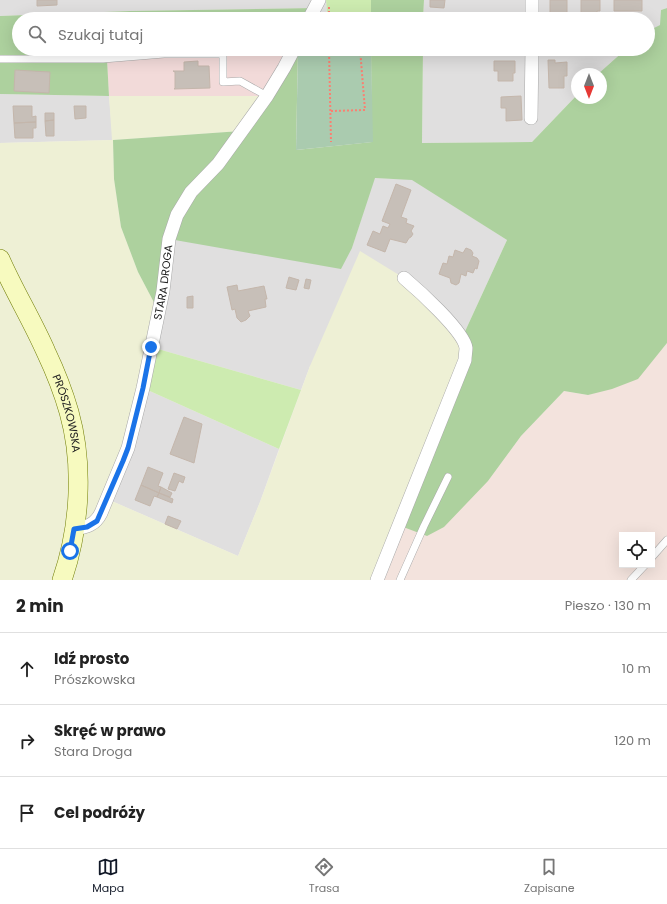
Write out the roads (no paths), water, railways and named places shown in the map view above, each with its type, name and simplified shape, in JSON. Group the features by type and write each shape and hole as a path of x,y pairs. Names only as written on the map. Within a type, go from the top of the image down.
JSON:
{"main road":[{"name":"PRÓSZKOWSKA","path":"1,261 59,383 69,412 74,436 78,489 74,529 62,580"}],"street":[{"path":"313,12 319,0"},
{"path":"532,0 532,12"},
{"name":"STARA DROGA","path":"74,529 87,527 97,521 128,448 143,388 163,291 169,239 177,215 191,192 218,164 267,96 290,56"},
{"path":"531,118 532,56"},
{"path":"377,580 464,360 466,347 462,338 442,314 404,278"}],"lane":[{"path":"0,59 103,59 140,56"},
{"path":"223,56 224,82 240,81 267,96"},
{"path":"400,580 448,477"},
{"path":"655,554 667,540"},
{"path":"631,580 642,568"}]}
